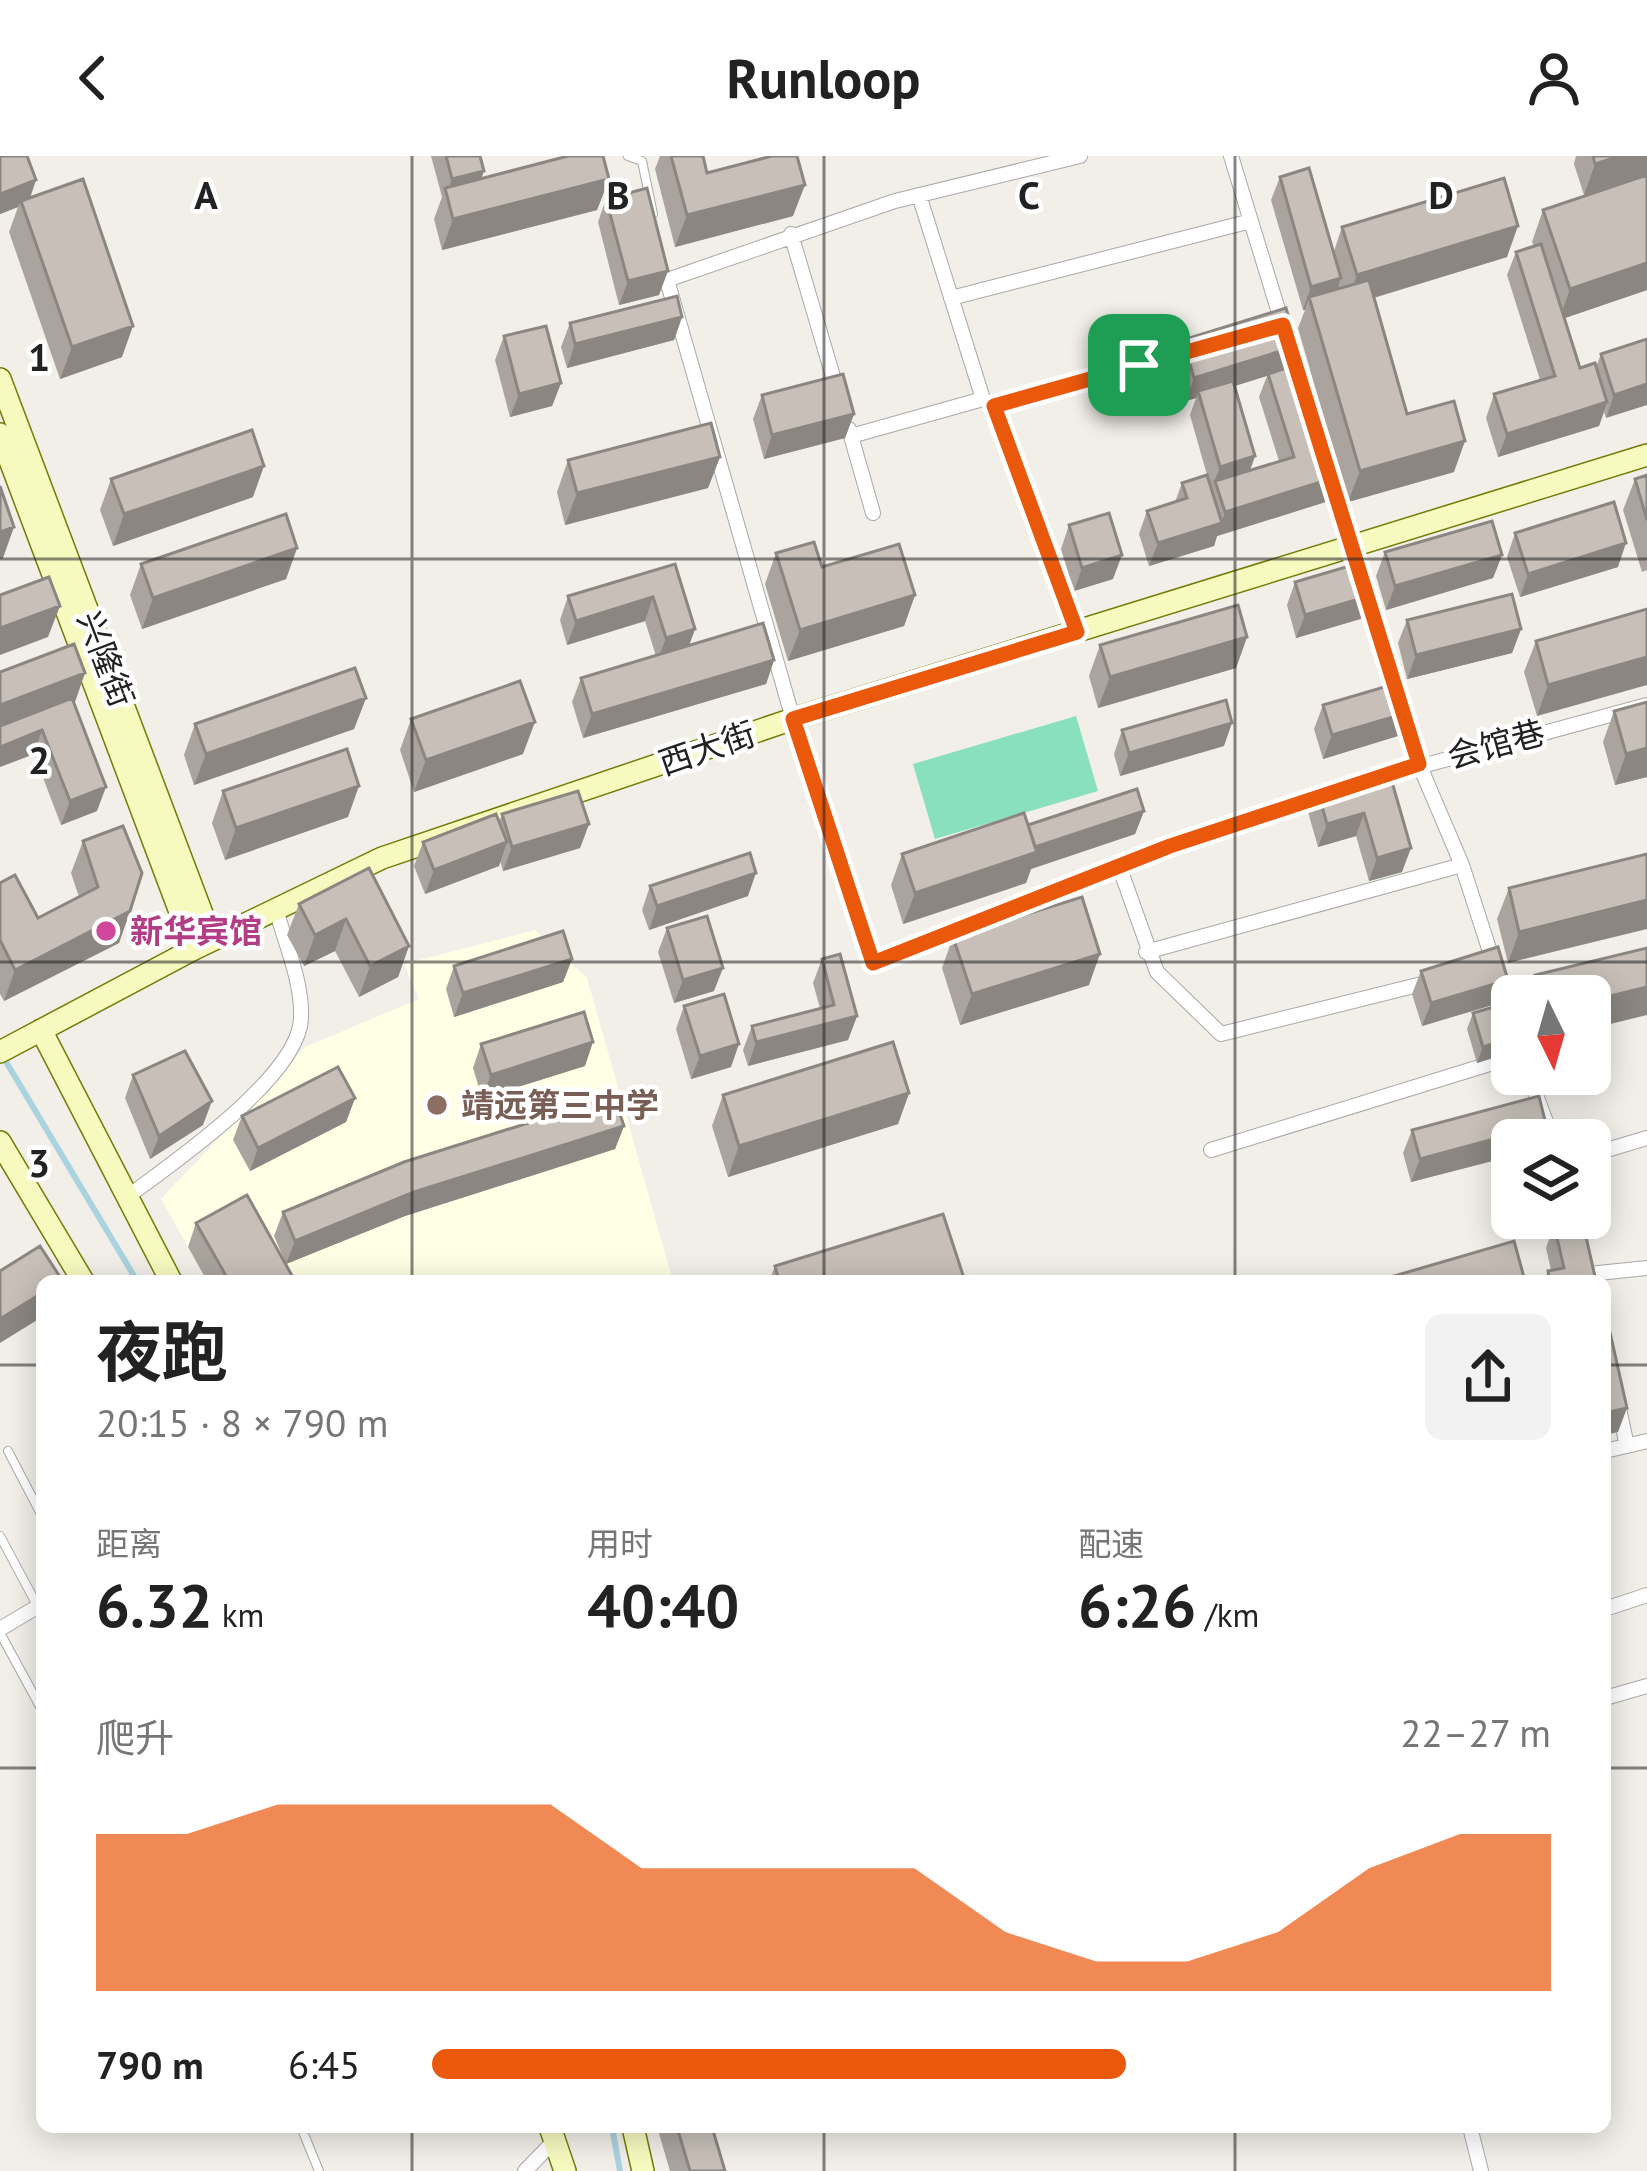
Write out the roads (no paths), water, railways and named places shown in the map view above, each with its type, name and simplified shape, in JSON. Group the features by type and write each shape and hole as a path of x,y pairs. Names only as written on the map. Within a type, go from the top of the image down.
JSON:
{"main road":[{"name":"兴隆街","path":"0,379 203,944"},
{"name":"兴隆街","path":"0,434 203,944"},
{"name":"西大街","path":"7,1048 203,944 382,858 793,719 1647,454"},
{"path":"40,1030 168,1275"},
{"path":"0,1142 79,1275"},
{"path":"552,2133 565,2171"},
{"path":"634,2133 644,2171"}],"street":[{"path":"793,719 667,280 791,234 919,195 1079,156"},
{"path":"1232,156 1304,392"},
{"path":"851,436 983,399 919,195"},
{"path":"951,298 1251,221"},
{"path":"791,234 873,513"},
{"path":"1261,331 1283,325"},
{"path":"1077,632 994,406 1216,344"},
{"path":"1324,459 1419,764 1462,865 1498,975"},
{"name":"会馆巷","path":"793,719 873,963 1119,866 1419,764 1647,705"},
{"path":"1146,952 1462,865"},
{"path":"1119,866 1146,952 1157,972 1221,1034 1449,977"},
{"path":"128,1197 220,1128 292,1050 301,1006 276,909"},
{"path":"1472,971 1495,966"},
{"path":"1211,1150 1491,1063"},
{"path":"1611,1149 1647,1138"},
{"path":"1589,1272 1647,1268"},
{"path":"1614,1385 1627,1446"},
{"path":"1611,1450 1647,1441"},
{"path":"1611,1608 1647,1595"},
{"path":"0,1631 36,1608"},
{"path":"1611,1696 1647,1686"},
{"path":"525,2171 552,2133"},
{"path":"1471,2133 1480,2171"}],"lane":[{"path":"628,156 642,161 654,220"},
{"path":"663,260 667,280"},
{"path":"8,1451 36,1505"},
{"path":"0,1536 36,1598"},
{"path":"0,1631 36,1699"},
{"path":"304,2133 319,2171"}],"waterway":[{"path":"2,1055 133,1275"},
{"path":"613,2133 620,2171"}],"place":[{"name":"新华宾馆","path":"106,931"},
{"name":"靖远第三中学","path":"437,1105"}]}
